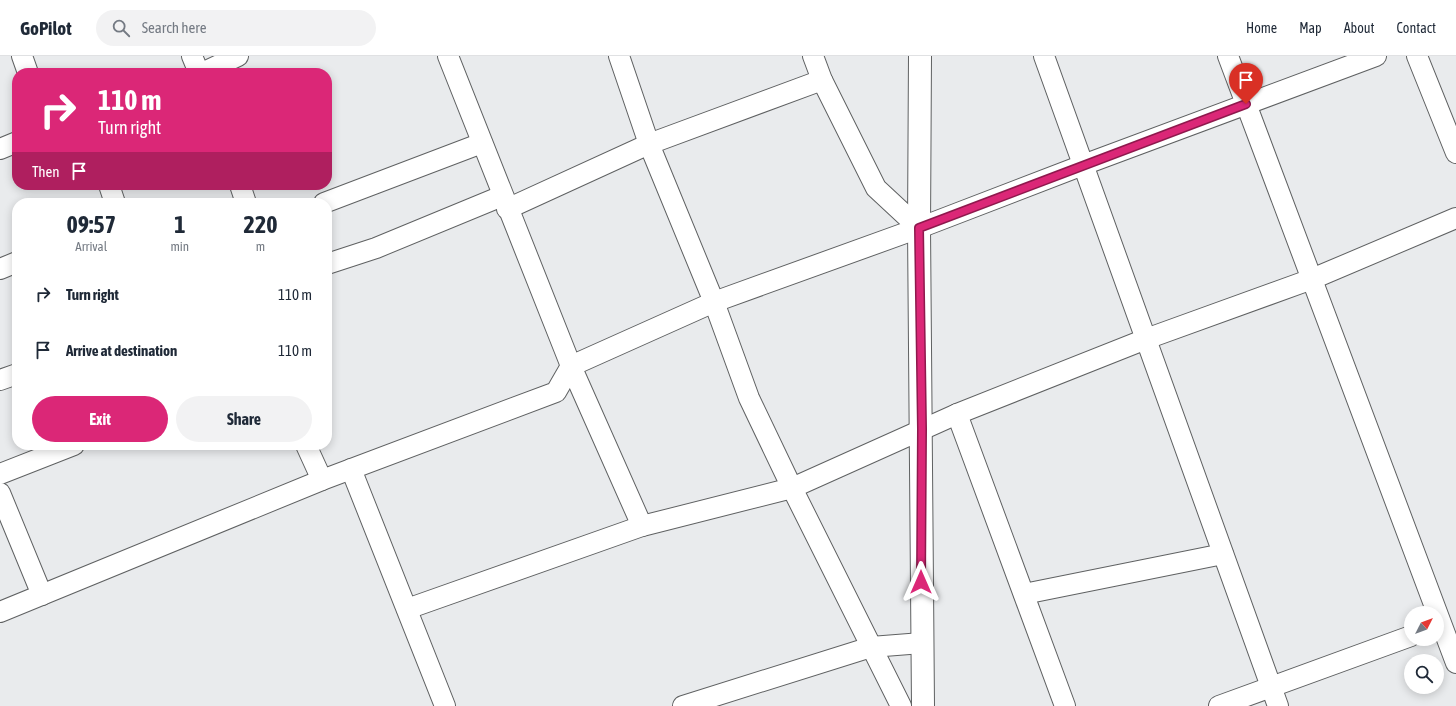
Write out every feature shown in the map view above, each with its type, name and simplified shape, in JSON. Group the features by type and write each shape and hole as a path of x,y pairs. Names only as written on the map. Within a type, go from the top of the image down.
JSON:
{"main road":[{"path":"920,56 919,228 922,429 923,706"}],"street":[{"path":"22,56 26,68"},
{"path":"192,56 198,68"},
{"path":"212,68 238,56"},
{"path":"448,56 505,202 572,366 642,526"},
{"path":"619,56 649,144 714,302 749,398 792,488 901,706"},
{"path":"813,56 822,80 876,188 919,228"},
{"path":"1044,56 1278,706"},
{"path":"1228,56 1445,623 1456,663"},
{"path":"0,612 322,480 556,392 572,366 714,302 919,228 1376,56"},
{"path":"1417,56 1456,153"},
{"path":"332,262 505,202 649,144 822,80"},
{"path":"332,200 482,143"},
{"path":"0,148 12,144"},
{"path":"407,609 642,526 792,488 957,414 1146,339 1312,278 1456,218"},
{"path":"0,269 12,264"},
{"path":"0,380 12,376"},
{"path":"957,414 1064,706"},
{"path":"0,474 61,450"},
{"path":"308,450 322,480"},
{"path":"351,469 445,706"},
{"path":"0,493 42,595"},
{"path":"1024,594 1223,554"},
{"path":"1219,706 1404,639"},
{"path":"683,706 871,647 922,643"}],"route":[{"path":"921,582 922,429 919,228 1246,104"}]}
